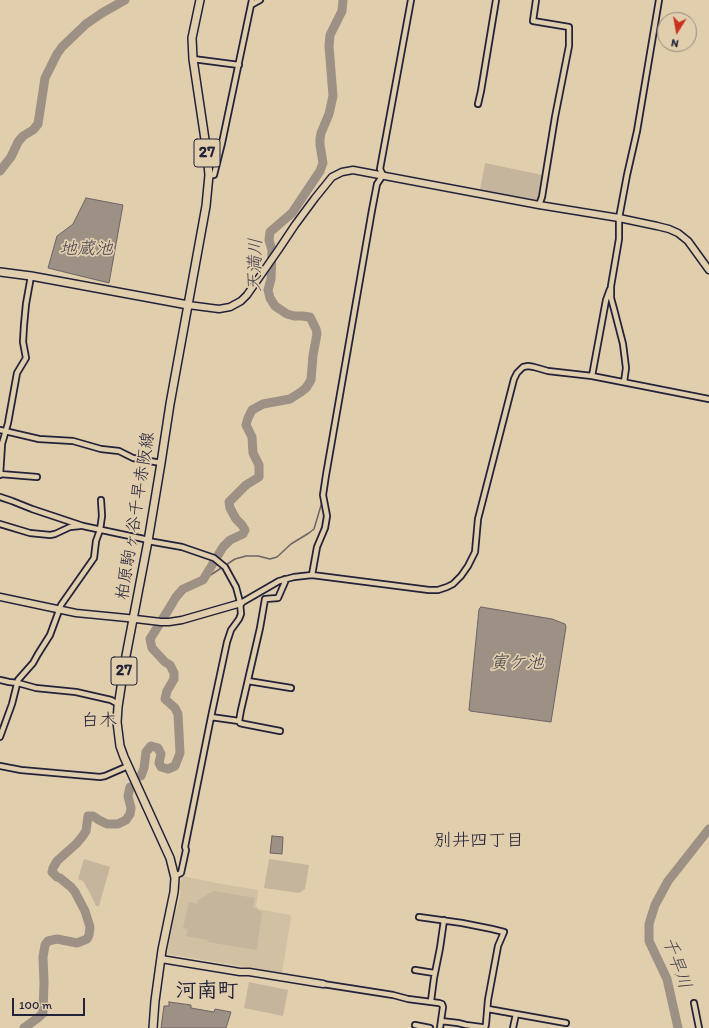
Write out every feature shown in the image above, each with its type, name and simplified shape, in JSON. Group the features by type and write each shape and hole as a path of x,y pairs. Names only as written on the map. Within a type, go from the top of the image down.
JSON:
{"main road":[{"name":"柏原駒ヶ谷千早赤阪線","path":"153,1028 161,959 174,892 175,876 170,858 120,746 117,722 118,704 125,661 148,541 170,404 206,206 209,175 207,153 192,59 192,38 200,0"},
{"path":"0,272 31,276 188,305"}],"street":[{"path":"209,175 214,174 222,143 251,2 260,0"},
{"path":"383,175 380,169 411,0"},
{"path":"478,104 496,0"},
{"path":"536,0 533,21 569,27 569,46 540,205"},
{"path":"592,376 606,300 611,286 620,239 619,218 638,123 659,0"},
{"path":"192,59 238,65"},
{"path":"188,305 219,308 230,307 240,301 247,295 315,198 332,177 342,172 353,170 540,205 619,218 670,229 678,233 688,242 709,270"},
{"path":"312,574 317,547 325,528 327,516 323,495 326,475 372,210 377,184 383,175"},
{"path":"31,276 24,325 23,342 26,358 17,373 6,432 2,444 0,474 37,477"},
{"path":"611,286 611,298 623,344 626,368 624,382"},
{"path":"0,597 84,614 161,622 176,621 240,603 273,584 285,579 312,574 438,590 453,584 461,576 475,552 478,519 514,379 520,369 528,366 548,371 592,376 709,400"},
{"path":"0,430 39,439 73,441 101,449 119,451 132,458 161,463"},
{"path":"0,497 83,526 182,547 214,558 225,566 236,587 241,614 231,630 227,642 210,717 181,873 175,876"},
{"path":"0,737 12,704 18,680 33,663 50,635 59,610 94,558 96,541 100,530 102,516 101,500"},
{"path":"0,524 30,533 50,535 70,527 83,526"},
{"path":"240,721 241,710 260,628 264,599 278,598 285,579"},
{"path":"0,680 36,688 76,692 110,700 118,704"},
{"path":"248,681 291,688"},
{"path":"210,717 240,721 240,723 280,731"},
{"path":"0,766 21,770 100,777 128,766"},
{"path":"419,916 462,922 504,932 498,946 485,1028 441,1021"},
{"path":"431,1002 434,973 440,948 444,920"},
{"path":"161,959 439,1003 442,1004 443,1007 440,1028"},
{"path":"415,970 434,973"},
{"path":"694,1003 699,1028"},
{"path":"488,1010 566,1022"},
{"path":"513,1028 516,1014"},
{"path":"415,1026 430,1028"}],"shaded area":[{"path":"485,163 542,175 538,200 480,190"},
{"path":"84,859 110,867 99,906 96,906 83,881 78,879"},
{"path":"269,859 309,865 305,889 299,893 264,888"},
{"path":"182,876 258,890 256,906 258,909 290,915 291,917 282,973 167,954 175,911 181,892 179,888"},
{"path":"214,891 255,898 253,907 262,912 257,950 207,942 208,940 186,936 188,929 183,928 189,902 197,904 198,900"},
{"path":"249,982 288,990 283,1016 244,1008"}],"water":[{"name":"地蔵池","path":"86,198 123,205 109,283 48,268 57,236 73,224"},
{"name":"寅ケ池","path":"481,607 552,619 565,624 566,627 551,722 469,710 479,609"},
{"path":"272,836 283,837 282,854 270,853"},
{"path":"169,1002 191,1005 191,1008 214,1012 215,1009 231,1012 226,1028 161,1028 164,1006 169,1006"}],"waterway":[{"path":"0,171 11,157 18,142 38,124 45,78 62,47 86,24 125,0"},
{"name":"天満川","path":"141,776 144,768 146,752 151,746 158,748 161,754 159,763 161,767 168,769 175,766 180,753 178,714 175,708 165,699 167,691 174,679 174,673 170,665 165,662 152,648 150,639 176,597 183,589 203,580 223,547 230,540 243,534 245,530 236,519 230,508 229,502 246,485 259,477 259,465 253,453 252,437 246,425 252,410 263,404 290,399 306,388 311,380 313,355 317,334 316,329 310,317 287,314 275,306 270,298 268,290 271,279 272,250 269,240 270,232 292,213 320,171 323,163 320,139 329,114 333,96 329,46 330,35 342,11 343,0"},
{"path":"203,580 235,559 246,556 258,556 270,559 277,557 291,544 314,529 322,502"},
{"name":"天満川","path":"24,1028 43,1013 43,957 45,945 48,941 57,939 77,943 87,939 89,935 90,927 85,911 75,892 52,872 53,868 57,861 82,837 86,831 88,816 93,816 107,824 118,824 126,820 130,814 131,808 128,796 130,787"},
{"name":"千早川","path":"678,1028 667,979 649,941 649,924 655,905 668,881 709,829"}],"district":[{"name":"白木","path":"99,721"},
{"name":"別井四丁目","path":"479,841"},
{"name":"河南町","path":"207,992"}]}
